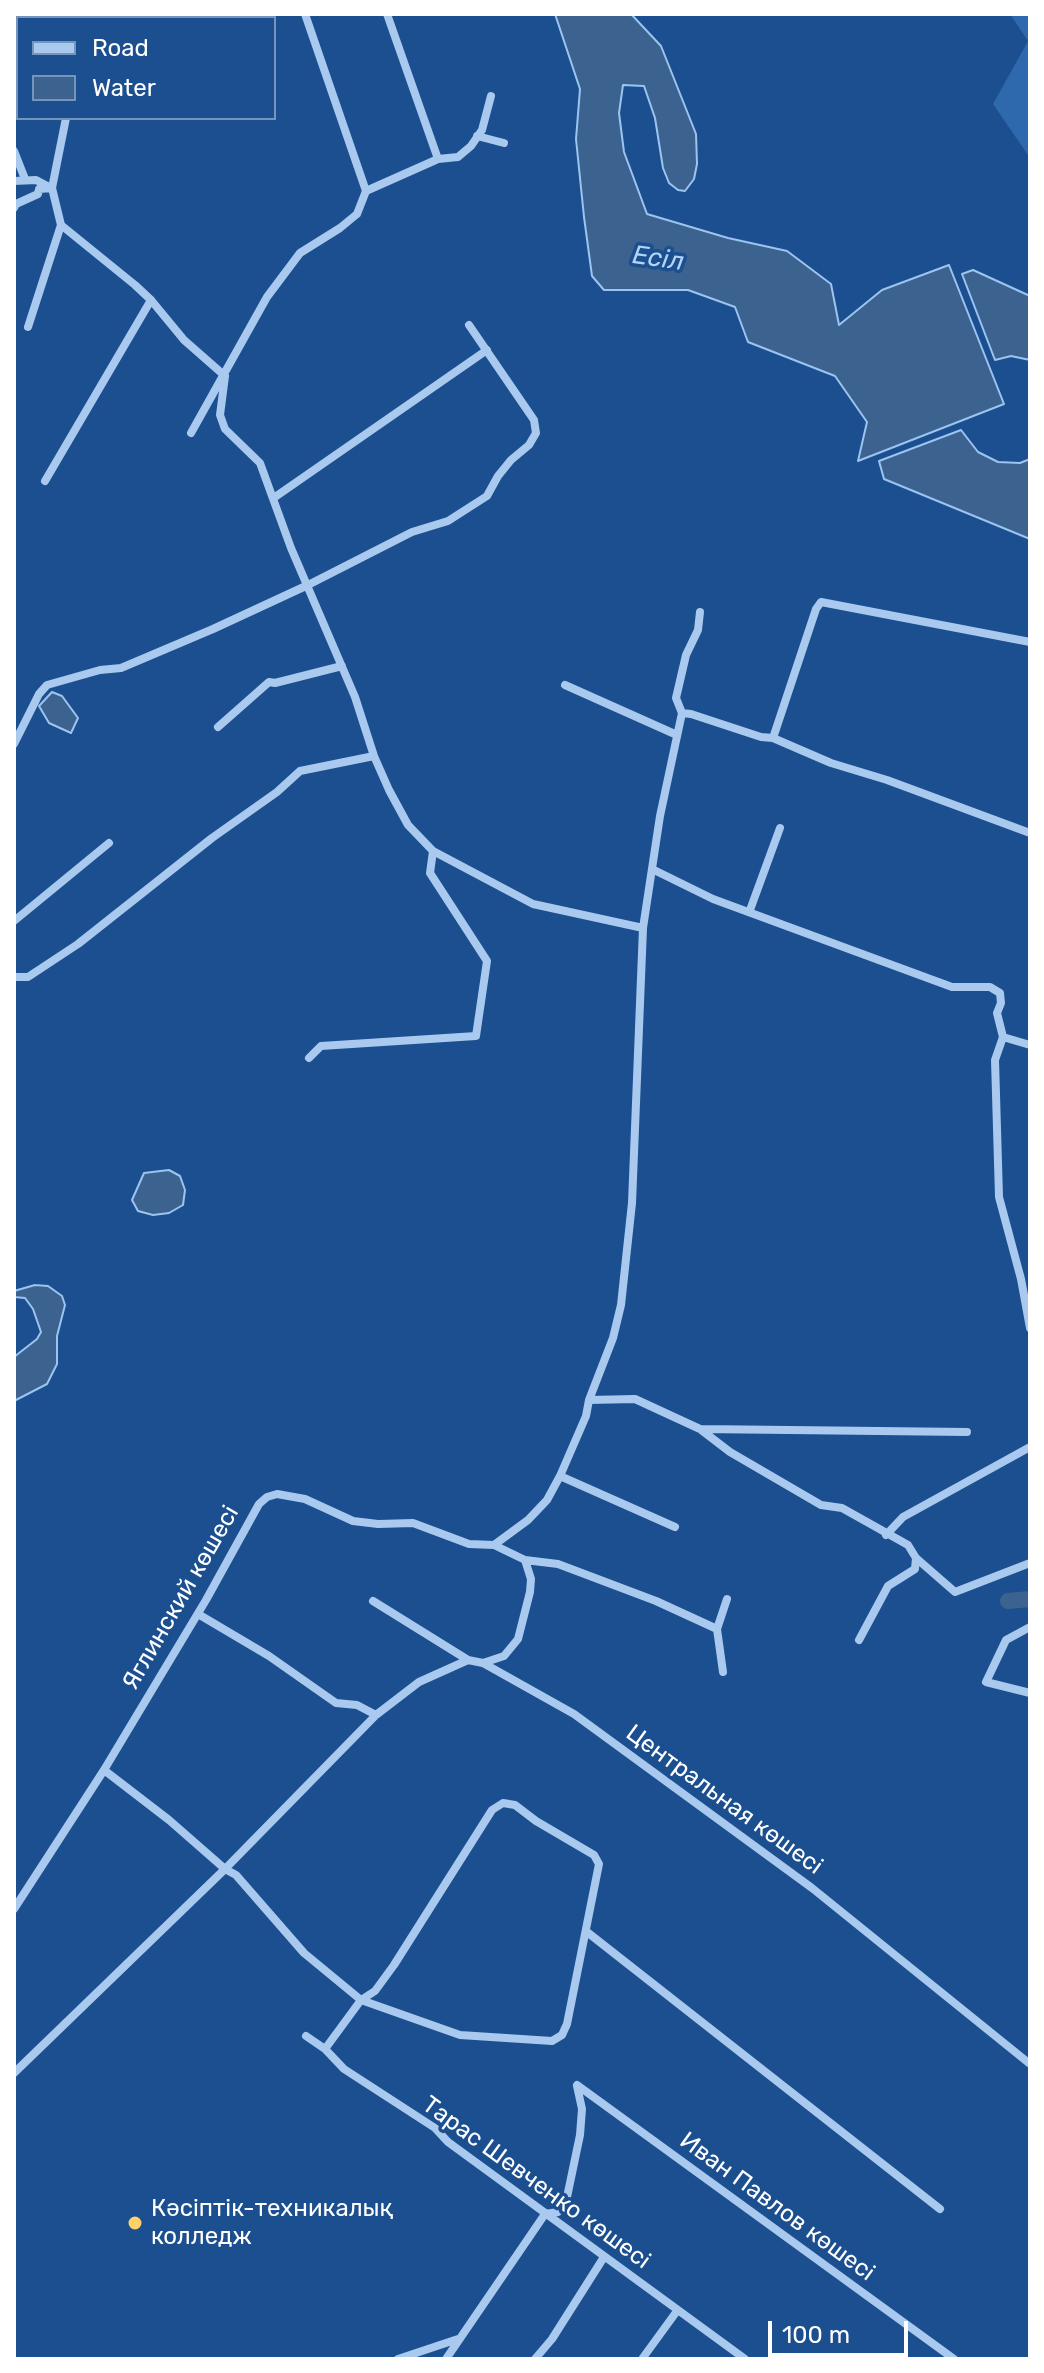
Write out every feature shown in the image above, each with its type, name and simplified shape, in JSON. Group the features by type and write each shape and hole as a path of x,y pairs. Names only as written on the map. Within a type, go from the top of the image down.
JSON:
{"street":[{"path":"191,433 267,297 300,253 357,214 366,191 305,14"},
{"path":"387,14 438,159"},
{"path":"366,191 438,159 458,157 482,130 491,96"},
{"path":"28,327 61,225 52,188 66,120"},
{"path":"477,136 504,143"},
{"path":"14,151 25,179"},
{"path":"14,181 36,180 52,188"},
{"path":"14,208 16,204 38,194 39,189 52,188"},
{"path":"61,225 151,300 184,340 225,376"},
{"path":"45,481 151,300"},
{"path":"14,744 39,694 47,685 100,670 121,668 308,585 412,532 448,521 487,496 511,460 529,445 536,433 534,420 469,325"},
{"path":"275,497 487,350"},
{"path":"225,376 220,415 225,429 260,463 275,497 291,548 342,666 374,756 408,825 433,851 533,904 643,928"},
{"path":"773,738 821,602 1030,642"},
{"path":"494,1545 528,1520 547,1500 560,1476 586,1416 621,1305 632,1203 643,928 682,713 676,698 686,655 698,630 700,612"},
{"path":"218,727 269,682 342,666"},
{"path":"565,685 677,735"},
{"path":"682,713 773,738 831,763 887,780 1030,833"},
{"path":"14,977 28,977 78,944 212,838 277,792 300,771 374,756"},
{"path":"750,910 780,828"},
{"path":"14,921 109,843"},
{"path":"309,1058 321,1046 476,1036 487,961 430,873 433,851"},
{"path":"652,869 713,899 750,910 952,987 990,987 1000,993 1001,1003 997,1013 1003,1037 995,1060 999,1197 1021,1279 1030,1328"},
{"path":"1003,1037 1030,1045"},
{"path":"589,1400 635,1399 700,1429 730,1452 821,1505 842,1508 908,1545 916,1558 955,1592 1030,1563"},
{"path":"700,1429 967,1432"},
{"path":"886,1535 903,1517 1030,1447"},
{"path":"560,1476 675,1527"},
{"name":"Яглинский көшесі","path":"14,1909 104,1770 198,1614 259,1504 267,1497 277,1494 305,1499 353,1521 413,1523 469,1544 494,1545 525,1560 558,1564 656,1601 717,1629"},
{"path":"859,1640 888,1586 915,1569 916,1558"},
{"path":"483,1663 504,1656 518,1639 530,1592 531,1579 525,1560"},
{"path":"723,1672 717,1629 727,1599"},
{"name":"Центральная көшесі","path":"373,1601 468,1660 483,1663 574,1714 799,1879 1030,2064"},
{"path":"198,1614 269,1656 336,1703 357,1705 376,1715"},
{"path":"1030,1627 1006,1640 986,1682 1030,1693"},
{"path":"14,2073 225,1869 376,1715 419,1682 468,1660"},
{"path":"104,1770 236,1875 304,1953 361,2000 460,2035 552,2041 562,2035 587,1932 599,1864 594,1855 515,1805 503,1803 492,1810 375,1991 361,2000 325,2049"},
{"path":"587,1932 940,2209"},
{"name":"Тарас Шевченко көшесі","path":"306,2036 325,2049 344,2069 435,2128 448,2142 745,2359"},
{"name":"Иван Павлов көшесі","path":"545,2214 558,2212 566,2202 580,2135 582,2109 577,2085 954,2359"},
{"path":"446,2359 545,2214"},
{"path":"535,2359 552,2339 604,2257"},
{"path":"642,2359 677,2311"},
{"path":"398,2359 459,2339"}],"shaded area":[{"path":"1010,14 1030,14 1030,158 993,104 1028,41"}],"water":[{"name":"Есіл","path":"555,14 631,14 661,46 696,134 697,164 694,179 685,191 669,183 663,168 655,118 644,86 623,85 619,113 624,152 647,214 728,238 787,251 831,284 839,325 882,290 949,265 1004,404 858,461 867,422 835,376 748,342 735,307 688,290 604,290 592,276 584,217 576,139 580,89"},
{"path":"973,270 1030,296 1030,360 1011,356 995,360 962,274"},
{"path":"961,430 978,452 998,462 1020,463 1030,459 1030,539 884,479 879,461"},
{"path":"52,692 62,696 78,718 71,733 49,723 39,706"},
{"path":"169,1170 180,1176 185,1190 183,1205 169,1213 153,1215 138,1211 132,1200 144,1173"},
{"path":"35,1285 48,1286 62,1296 65,1305 57,1336 57,1364 47,1384 14,1401 14,1357 37,1339 41,1332 33,1309 25,1298 14,1297 14,1291"}],"waterway":[{"path":"1008,1601 1030,1599"}],"place":[{"name":"Кәсіптік-техникалық колледж","path":"135,2223"}]}
